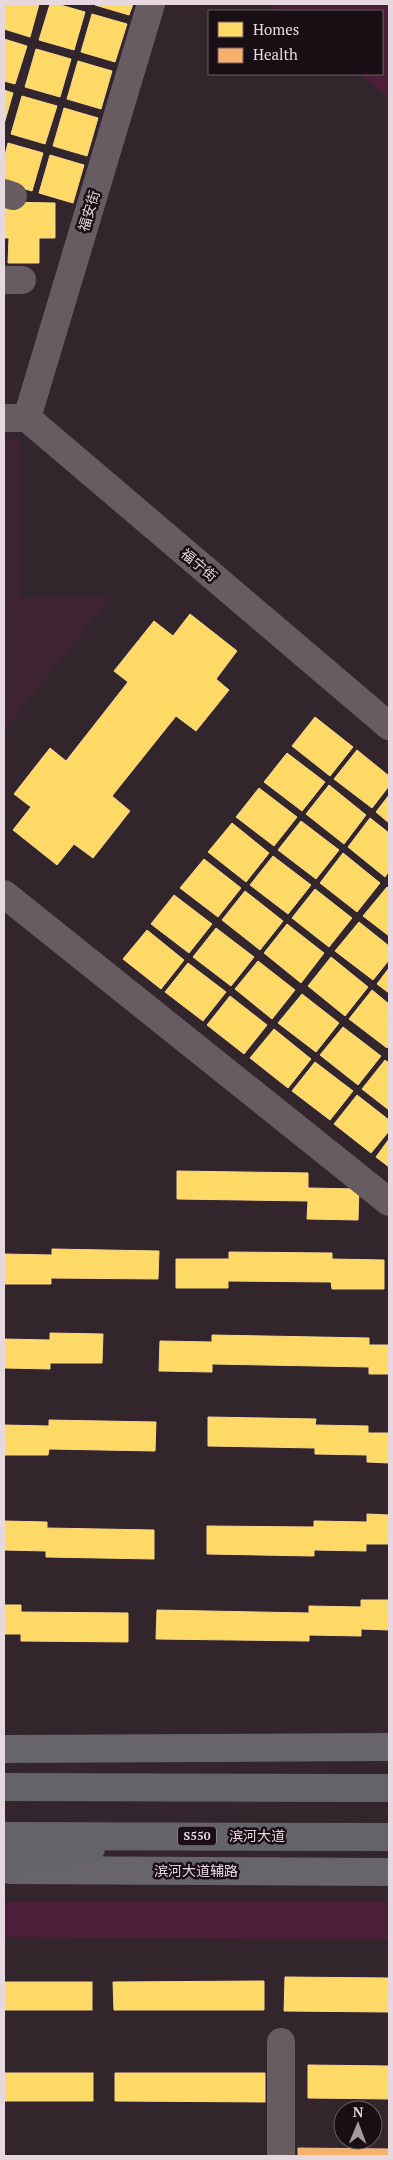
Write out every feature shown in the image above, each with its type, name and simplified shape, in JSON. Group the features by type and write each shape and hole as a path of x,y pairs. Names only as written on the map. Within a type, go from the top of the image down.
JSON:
{"highway":[{"path":"4,1787 389,1788"},
{"name":"滨河大道","path":"4,1836 389,1837"},
{"path":"4,1863 175,1836"}],"main road":[{"path":"4,1749 389,1747"},
{"name":"滨河大道辅路","path":"4,1870 389,1872"}],"street":[{"name":"福安街","path":"15,418 152,4"},
{"name":"福宁街","path":"15,418 389,726"},
{"path":"4,894 389,1202"},
{"path":"281,2042 281,2156"}],"shaded area":[{"path":"271,4 389,4 389,97 361,75 383,75 383,10 280,10"},
{"path":"4,440 20,440 20,598 111,598 4,730"},
{"path":"4,1902 389,1902 389,1940 4,1937"}],"building: Homes":[{"path":"4,4 39,4 30,37 4,29"},
{"path":"50,4 57,4 85,12 74,50 39,40"},
{"path":"95,4 133,4 129,15"},
{"path":"92,14 127,24 115,62 81,52"},
{"path":"4,39 27,46 15,84 4,81"},
{"path":"36,49 71,59 60,97 25,87"},
{"path":"78,61 112,71 101,109 67,99"},
{"path":"4,90 13,93 4,124"},
{"path":"22,96 57,106 45,144 11,134"},
{"path":"64,108 98,118 87,156 53,146"},
{"path":"8,143 43,153 32,191 4,183 4,159"},
{"path":"50,155 84,165 73,203 39,193"},
{"path":"4,202 55,203 55,238 39,238 39,263 8,263 9,238 4,238"},
{"path":"190,614 237,651 216,679 229,690 196,731 176,716 112,796 130,811 93,858 74,844 57,865 13,830 31,807 14,794 50,748 66,761 128,682 114,671 154,621 173,636"},
{"path":"315,717 353,747 330,776 292,746"},
{"path":"357,750 389,776 389,786 372,808 334,779"},
{"path":"287,753 325,782 302,811 264,782"},
{"path":"329,785 366,815 344,844 306,814"},
{"path":"259,788 297,817 274,846 236,817"},
{"path":"389,795 389,823 376,812"},
{"path":"370,818 389,833 389,871 385,877 348,847"},
{"path":"301,821 339,850 316,879 278,850"},
{"path":"232,823 269,853 246,882 208,852"},
{"path":"343,853 380,883 357,912 320,883"},
{"path":"273,856 311,885 288,914 250,885"},
{"path":"204,859 241,888 218,917 180,888"},
{"path":"387,887 389,889 389,936 363,916"},
{"path":"315,889 352,918 329,947 292,918"},
{"path":"245,891 283,921 260,950 222,920"},
{"path":"174,895 212,924 189,953 151,924"},
{"path":"359,922 389,946 389,960 373,980 335,951"},
{"path":"287,924 324,953 301,983 264,953"},
{"path":"216,928 254,957 231,986 193,957"},
{"path":"147,930 184,960 161,989 123,959"},
{"path":"331,957 368,987 345,1016 308,986"},
{"path":"258,961 295,990 272,1019 235,989"},
{"path":"188,963 226,992 203,1021 165,992"},
{"path":"389,968 389,993 377,984"},
{"path":"372,990 389,1004 389,1045 387,1048 349,1019"},
{"path":"302,994 339,1023 316,1052 278,1023"},
{"path":"230,996 267,1025 244,1054 207,1025"},
{"path":"343,1027 381,1056 358,1085 320,1055"},
{"path":"274,1029 311,1059 288,1088 250,1058"},
{"path":"385,1060 389,1063 389,1110 362,1089"},
{"path":"315,1062 353,1091 330,1120 292,1091"},
{"path":"357,1095 389,1120 389,1131 371,1153 334,1124"},
{"path":"389,1139 389,1167 376,1157"},
{"path":"177,1171 308,1173 308,1188 359,1189 358,1220 307,1219 308,1201 177,1199"},
{"path":"52,1249 159,1251 158,1279 51,1278 51,1284 4,1284 4,1254 52,1255"},
{"path":"229,1252 332,1253 332,1259 384,1260 384,1289 332,1289 331,1282 228,1281 228,1288 176,1288 176,1259 229,1259"},
{"path":"50,1333 103,1334 102,1363 50,1363 50,1369 4,1368 4,1339 50,1340"},
{"path":"212,1335 369,1338 369,1345 389,1345 389,1374 369,1374 369,1367 212,1364 212,1372 159,1371 160,1341 212,1342"},
{"path":"208,1417 316,1419 315,1425 368,1426 368,1433 389,1433 389,1463 367,1462 367,1455 315,1454 315,1448 208,1446"},
{"path":"49,1420 156,1422 155,1451 49,1449 48,1455 4,1455 4,1425 49,1426"},
{"path":"367,1514 389,1515 389,1544 366,1544 366,1551 314,1550 314,1556 207,1554 207,1526 314,1527 314,1521 367,1522"},
{"path":"4,1521 47,1522 47,1528 154,1530 154,1559 46,1557 46,1551 4,1550"},
{"path":"361,1600 389,1600 389,1630 361,1629 361,1636 309,1635 309,1641 156,1639 157,1610 309,1613 309,1606 361,1607"},
{"path":"4,1605 21,1605 21,1612 128,1613 128,1642 21,1641 21,1634 4,1634"},
{"path":"285,1977 389,1978 389,2012 284,2011"},
{"path":"264,1981 264,2010 114,2010 113,1982"},
{"path":"4,1982 92,1982 92,2010 4,2010"},
{"path":"308,2065 389,2066 389,2099 308,2098"},
{"path":"4,2073 93,2073 93,2101 4,2101"},
{"path":"115,2073 265,2073 265,2102 115,2101"}],"building: Health":[{"path":"298,2148 333,2148 333,2150 389,2149 389,2156 298,2156"}]}
